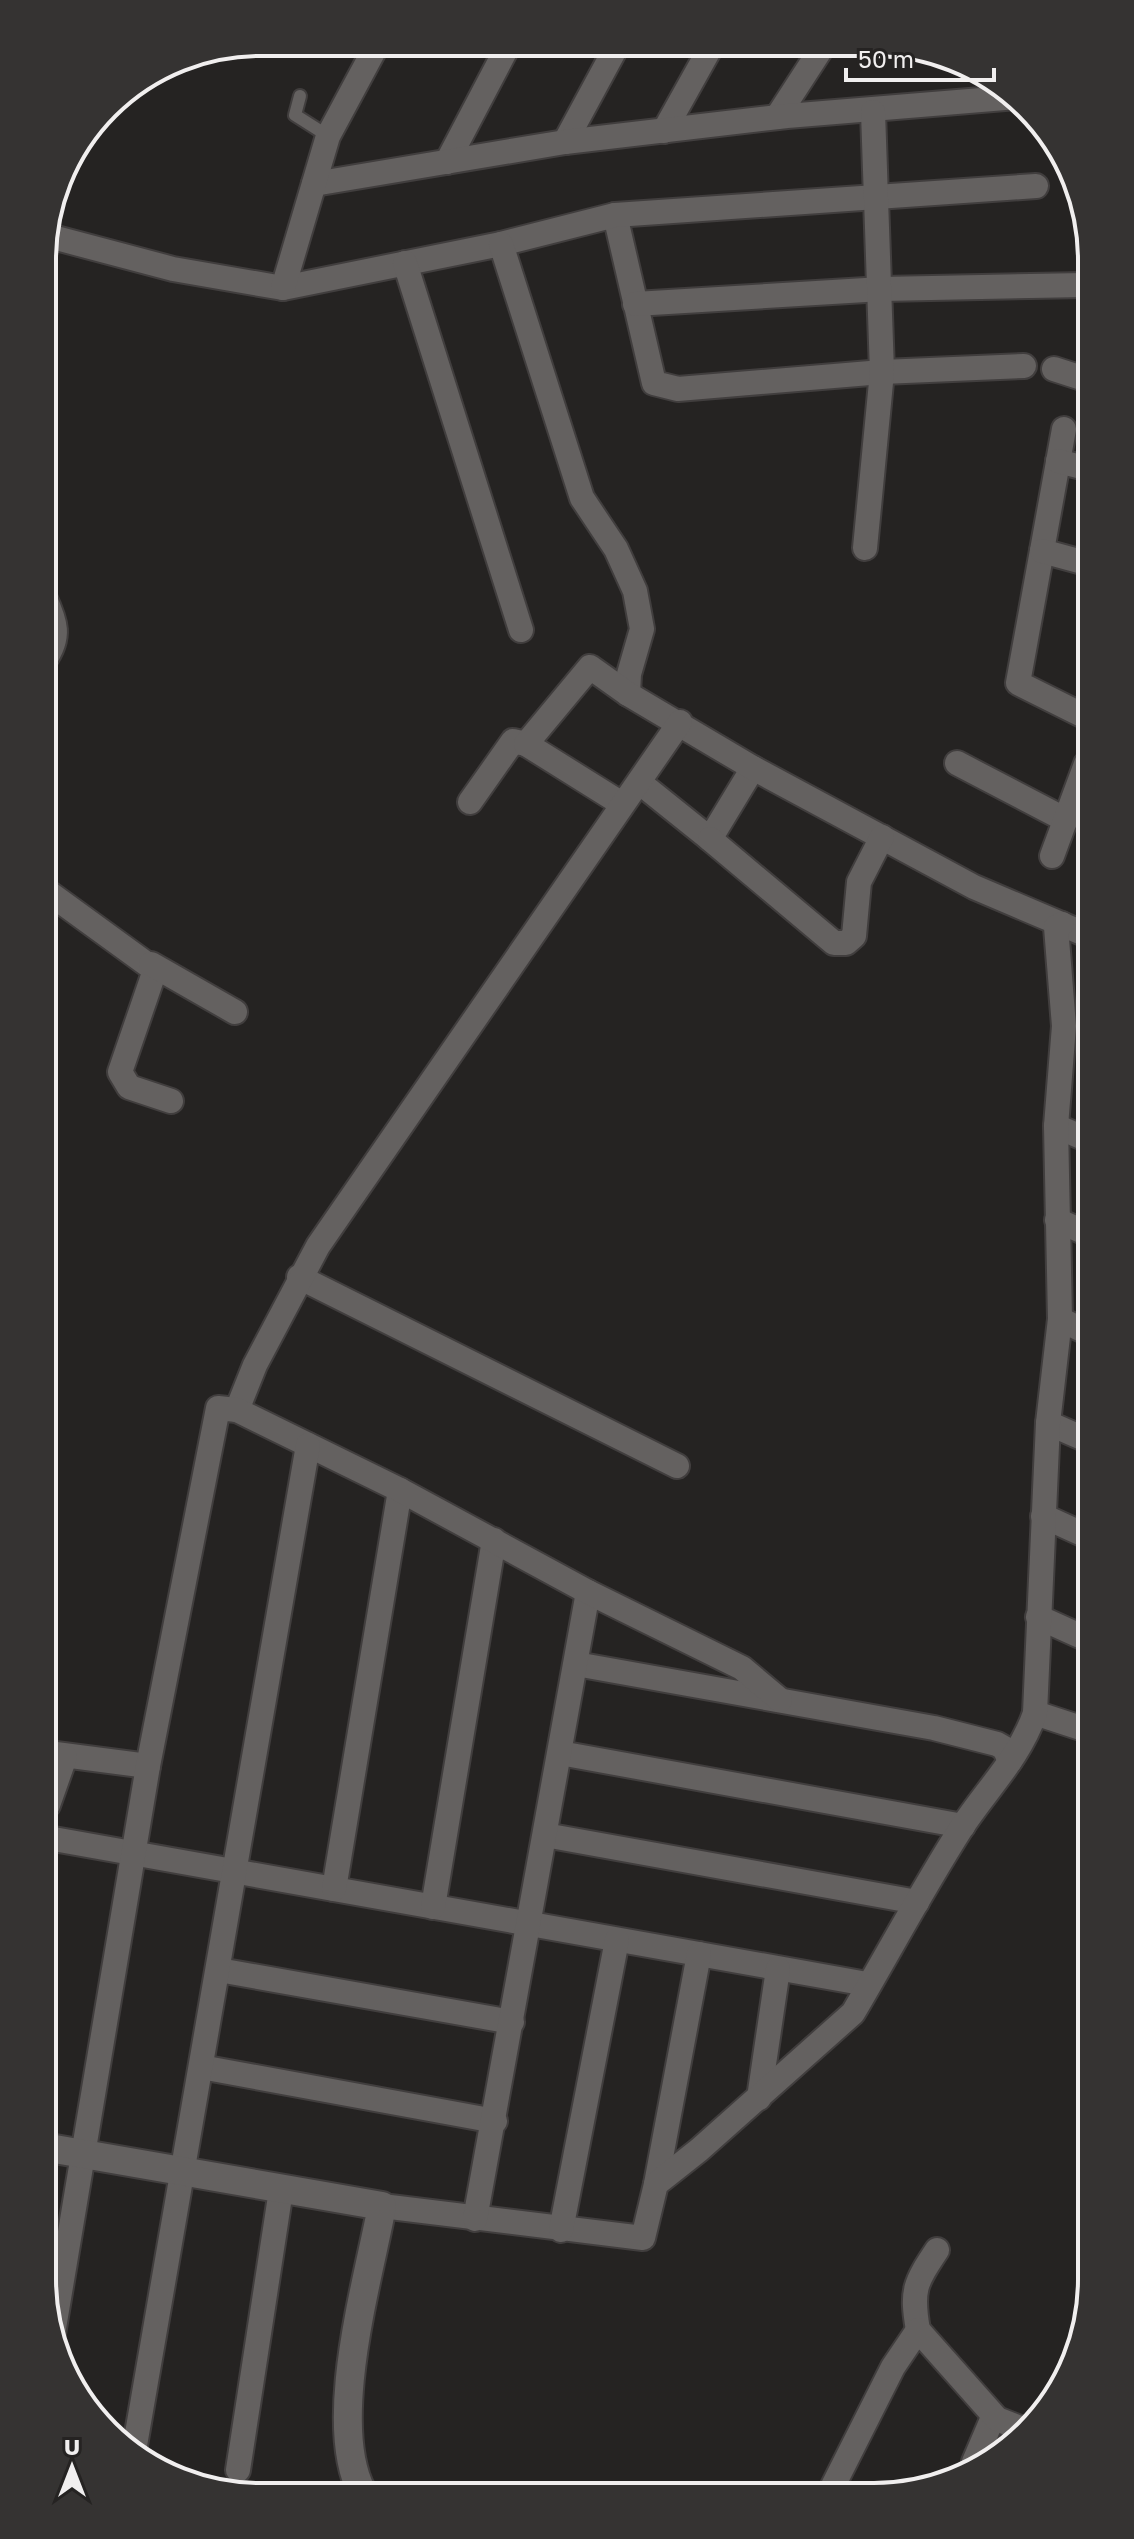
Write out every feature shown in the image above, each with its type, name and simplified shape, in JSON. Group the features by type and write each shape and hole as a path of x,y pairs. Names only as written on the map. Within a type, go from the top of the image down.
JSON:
{"street":[{"path":"283,288 328,136 371,56"},
{"path":"447,162 503,56"},
{"path":"565,142 612,56"},
{"path":"664,131 706,56"},
{"path":"777,117 817,56"},
{"path":"314,184 565,142 777,117 873,112 998,99"},
{"path":"865,548 882,372 882,289 873,112"},
{"path":"57,238 173,269 283,288 501,244 615,215 1036,186"},
{"path":"615,215 658,387 678,389 882,372 1024,366"},
{"path":"501,244 582,498 616,549 635,591 642,629 629,674 628,694"},
{"path":"405,263 521,630"},
{"path":"635,304 882,289 1078,285"},
{"path":"1054,369 1078,377"},
{"path":"1064,429 1018,683 1078,713"},
{"path":"1058,461 1078,466"},
{"path":"1042,551 1078,561"},
{"path":"526,744 590,667 628,694 753,768 974,887 1078,931"},
{"path":"237,1410 255,1365 299,1277 680,722"},
{"path":"470,802 513,741 526,744 622,804"},
{"path":"957,763 1066,820"},
{"path":"710,839 753,768"},
{"path":"639,782 834,943 846,943 854,936 859,882 882,837"},
{"path":"1052,856 1078,786"},
{"path":"56,898 151,964 235,1012"},
{"path":"656,2184 843,2026 908,1923 917,1902 963,1826 1024,1741 1035,1713 1048,1423 1060,1319 1056,1126 1064,1026 1056,927 1062,924"},
{"path":"151,964 156,973 125,1050 120,1072 129,1087 171,1101"},
{"path":"1064,1026 1078,1032"},
{"path":"1056,1126 1078,1136"},
{"path":"1057,1220 1078,1229"},
{"path":"299,1277 677,1466"},
{"path":"1060,1319 1078,1328"},
{"path":"58,2304 148,1766 216,1411 221,1407 237,1410 400,1490 588,1592 742,1668 780,1700"},
{"path":"1048,1423 1078,1436"},
{"path":"136,2441 308,1445"},
{"path":"334,1889 400,1490"},
{"path":"1043,1516 1078,1532"},
{"path":"433,1907 494,1540"},
{"path":"475,2219 588,1592"},
{"path":"1038,1617 1078,1635"},
{"path":"576,1664 780,1700 989,1742 1004,1748 1010,1761"},
{"path":"1035,1713 1078,1727"},
{"path":"560,1753 963,1826"},
{"path":"56,1755 148,1766"},
{"path":"545,1835 917,1902"},
{"path":"56,1839 135,1852 236,1874 529,1921 617,1940 867,1984"},
{"path":"561,2230 617,1940"},
{"path":"56,2149 184,2174 382,2206 641,2240 645,2235 656,2184 699,1954"},
{"path":"759,2098 778,1969"},
{"path":"219,1970 512,2022"},
{"path":"201,2067 495,2121"},
{"path":"238,2470 281,2190"},
{"path":"358,2483 347,2418 352,2367 382,2206"},
{"path":"937,2250 915,2283 913,2299 918,2330 997,2419 1014,2426"},
{"path":"835,2483 893,2367 918,2330"},
{"path":"977,2456 991,2422 997,2419"}],"lane":[{"path":"300,96 295,115 328,136"}]}
